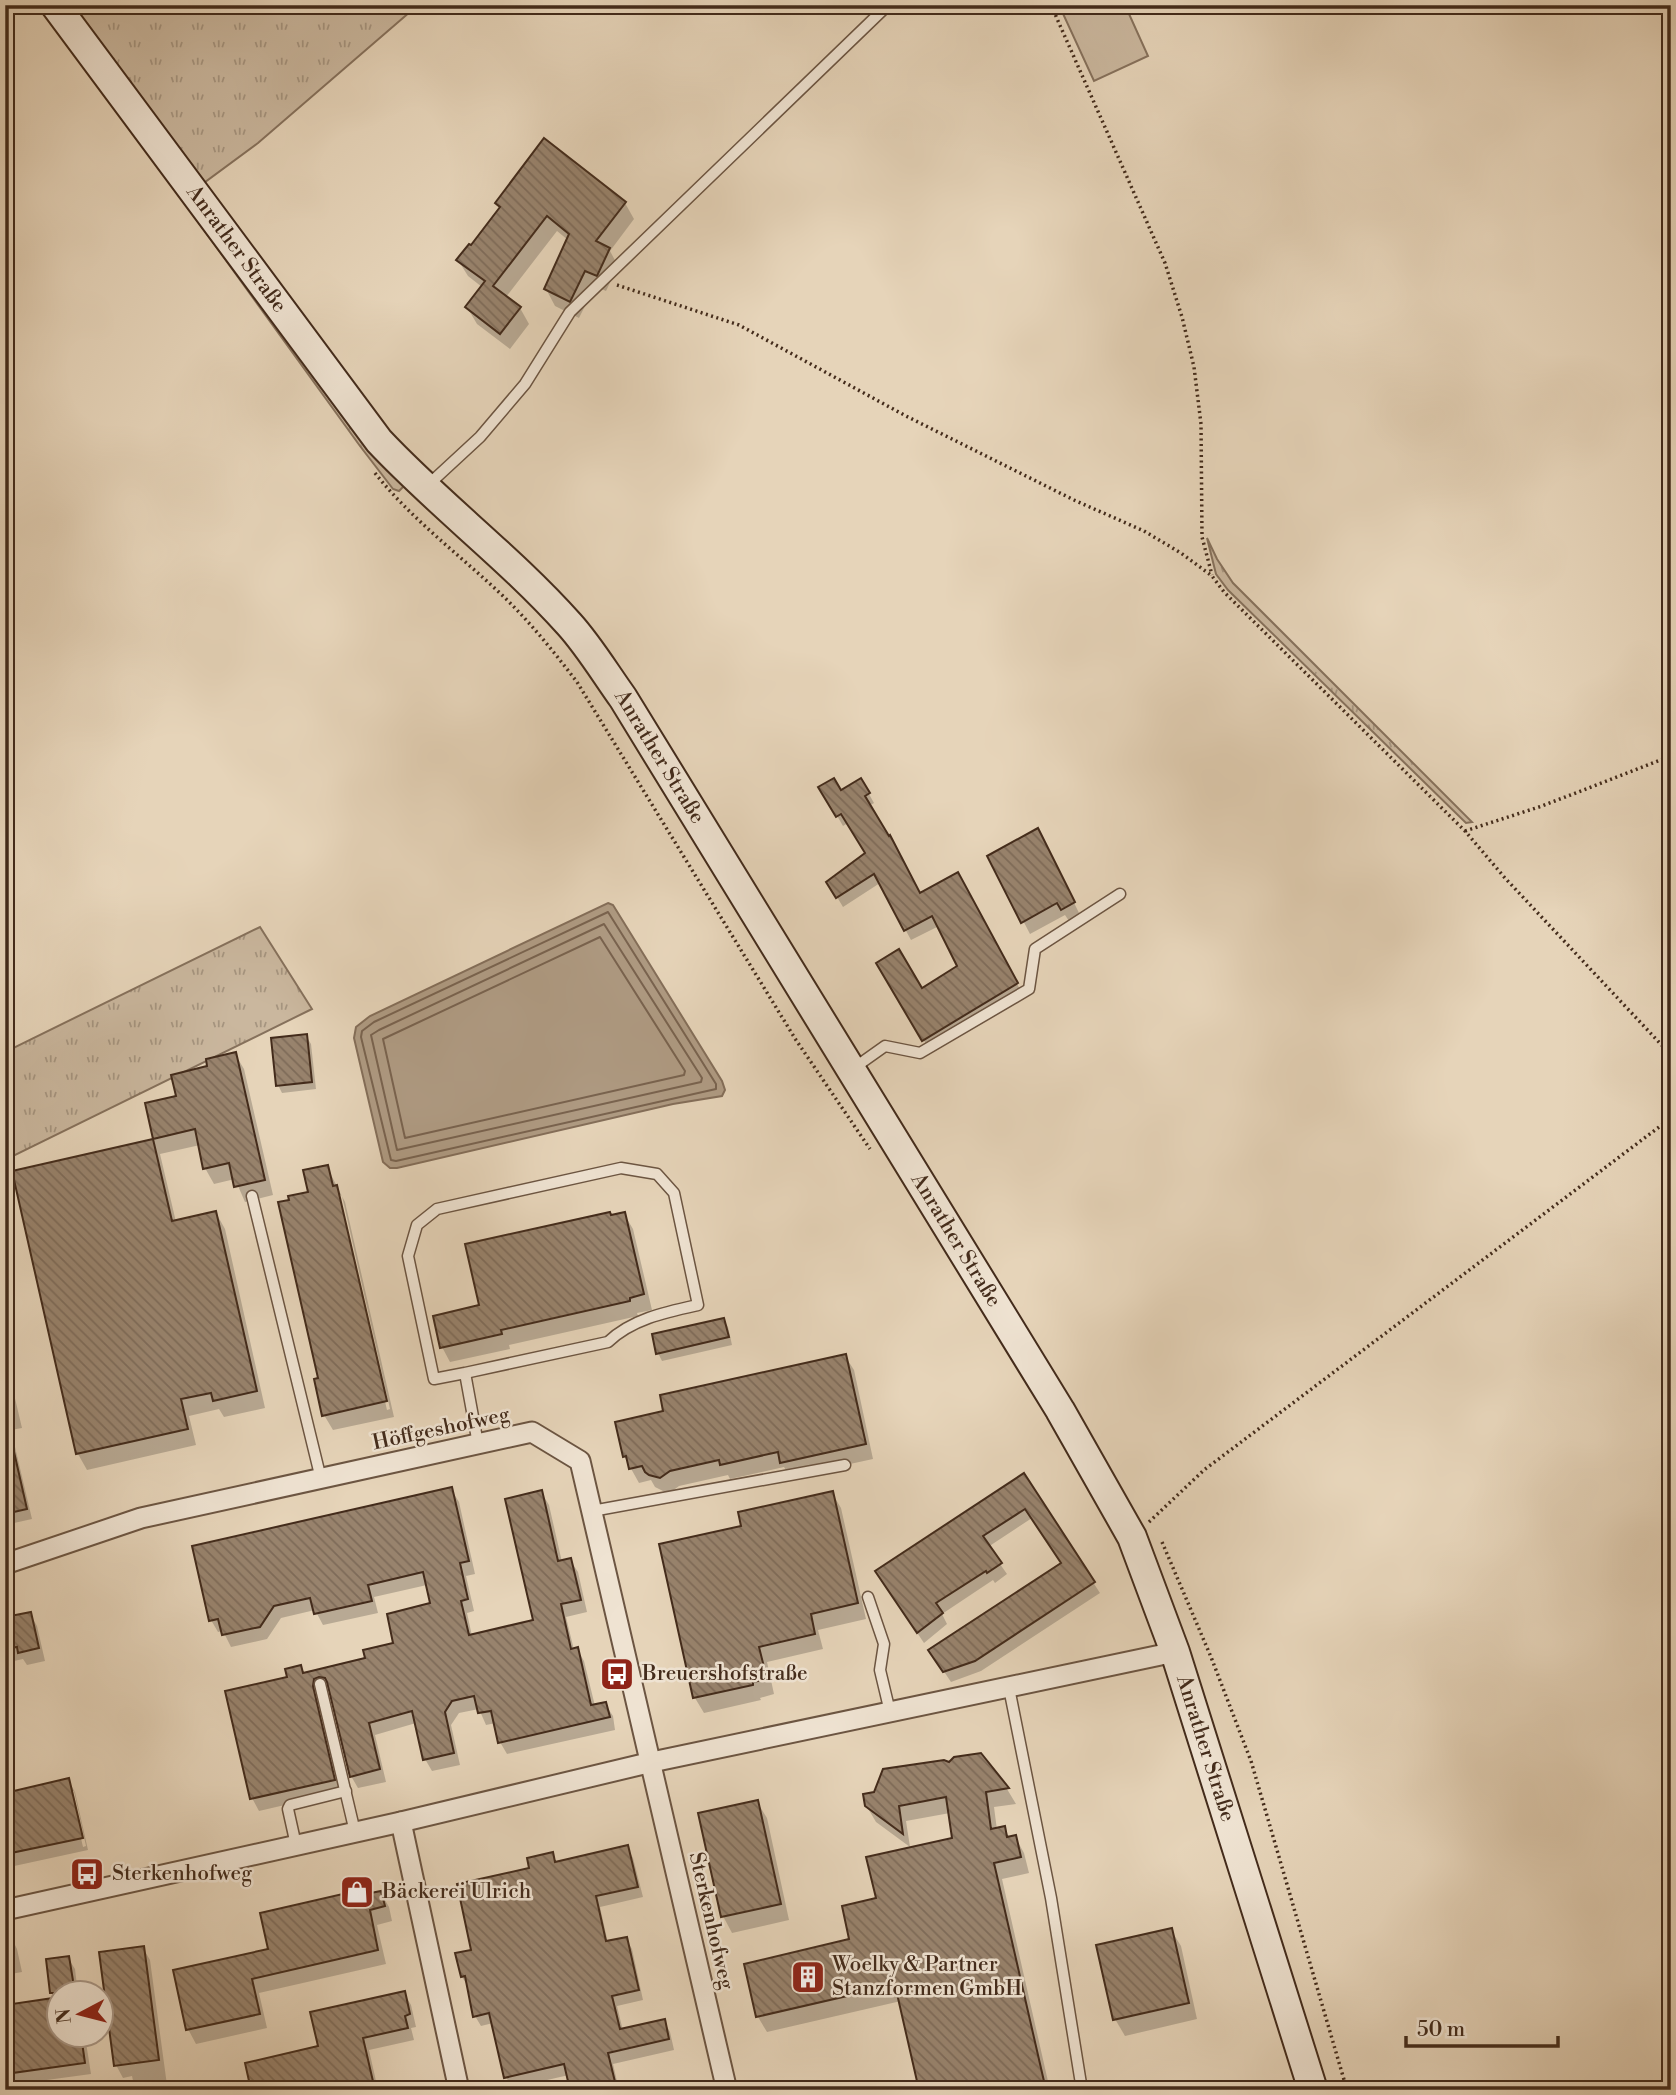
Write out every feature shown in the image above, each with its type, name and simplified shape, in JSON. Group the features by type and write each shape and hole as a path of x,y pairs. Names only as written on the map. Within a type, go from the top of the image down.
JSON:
{"main road":[{"name":"Anrather Straße","path":"55,5 379,441 499,552 570,625 622,698 1060,1410 1146,1529 1175,1653 1313,2090"}],"street":[{"name":"Höffgeshofweg","path":"5,1564 141,1518 533,1432 580,1461 652,1762"},
{"path":"5,1910 401,1822 652,1762 1175,1653"},
{"name":"Sterkenhofweg","path":"652,1762 725,2082 722,2090"},
{"path":"401,1822 459,2090"}],"lane":[{"path":"426,487 489,426 525,384 570,312 888,5"},
{"path":"851,1070 885,1046 920,1054 1029,989 1035,949 1121,894"},
{"path":"621,1168 657,1174 674,1193 698,1305 662,1313 621,1329 608,1342 465,1373 434,1379 408,1255 417,1225 437,1209 621,1168"},
{"path":"252,1196 321,1479"},
{"path":"465,1373 478,1444"},
{"path":"592,1511 845,1465"},
{"path":"868,1597 882,1632 884,1644 880,1670 890,1712"},
{"path":"320,1684 355,1832"},
{"path":"1009,1688 1051,1898 1082,2090"},
{"path":"296,1845 288,1809 290,1805 346,1791"}],"path":[{"path":"1051,5 1165,263 1182,317 1194,367 1201,424 1202,537 1212,576"},
{"path":"605,281 739,325 906,416 1073,500 1144,531 1181,553 1212,576 1224,592 1465,831 1671,1055"},
{"path":"372,470 395,498 502,596 538,633 576,682 796,1040 845,1116 876,1157"},
{"path":"1465,831 1542,806 1671,756"},
{"path":"1146,1529 1204,1470 1375,1338 1527,1228 1671,1118"},
{"path":"1161,1541 1211,1657 1251,1761 1347,2090"}],"green space":[{"path":"66,5 418,5 258,143 201,185"},
{"path":"1059,5 1125,5 1148,56 1094,81"},
{"path":"121,115 407,483 399,491 393,489 360,446"},
{"path":"1207,538 1233,583 1472,822 1466,823 1228,590 1216,574"},
{"path":"260,927 312,1009 5,1160 5,1052"}],"water":[{"path":"608,903 613,905 722,1081 725,1090 722,1096 673,1104 390,1168 383,1162 354,1038 356,1027 370,1016"}],"building":[{"path":"544,138 626,202 596,241 610,248 597,276 585,271 570,302 544,289 569,234 547,216 493,286 521,307 500,334 465,307 485,281 456,260 500,207 495,203"},
{"path":"834,778 841,790 861,778 870,793 865,796 890,835 920,893 958,872 1018,983 922,1041 876,963 899,949 922,988 957,966 932,916 904,931 874,874 836,898 826,882 865,853 841,814 836,817 818,787"},
{"path":"1038,828 1075,902 1061,910 1057,903 1021,923 987,856"},
{"path":"307,1034 312,1082 276,1086 271,1038"},
{"path":"236,1052 265,1180 234,1187 229,1163 203,1169 195,1129 153,1139 145,1103 176,1096 171,1075 207,1066 206,1059"},
{"path":"153,1139 172,1221 216,1211 257,1391 213,1401 211,1393 181,1399 188,1429 76,1454 12,1171"},
{"path":"328,1165 333,1186 337,1185 387,1401 322,1416 314,1379 318,1378 278,1202 289,1200 288,1196 308,1192 303,1170"},
{"path":"610,1212 611,1215 625,1212 644,1294 630,1298 630,1301 501,1330 502,1334 440,1348 433,1316 479,1305 465,1244"},
{"path":"724,1318 729,1337 656,1354 652,1334"},
{"path":"846,1354 866,1444 780,1463 778,1452 720,1465 719,1460 670,1471 660,1478 649,1475 642,1466 629,1469 626,1456 623,1457 615,1422 663,1411 660,1395"},
{"path":"5,1443 12,1443 27,1509 5,1514"},
{"path":"1024,1473 1095,1582 975,1661 943,1672 928,1650 1061,1563 1025,1509 983,1536 1002,1563 936,1603 943,1613 917,1633 875,1571"},
{"path":"452,1487 469,1561 460,1563 468,1599 461,1601 469,1635 533,1620 505,1499 542,1490 558,1561 571,1558 581,1600 561,1604 571,1649 578,1647 591,1705 606,1702 610,1717 498,1743 491,1711 478,1713 474,1696 452,1701 445,1712 454,1753 423,1760 412,1711 369,1723 380,1769 350,1777 327,1682 325,1678 319,1677 314,1679 313,1686 335,1780 250,1799 225,1691 287,1677 285,1669 301,1665 303,1673 365,1658 363,1650 393,1643 387,1614 430,1603 423,1572 368,1585 372,1601 314,1614 310,1598 274,1606 260,1627 222,1635 218,1619 209,1621 192,1546"},
{"path":"833,1491 858,1603 811,1614 815,1634 759,1647 767,1679 753,1682 753,1685 693,1698 659,1544 741,1526 738,1512"},
{"path":"31,1612 39,1648 18,1653 17,1647 5,1649 5,1617"},
{"path":"981,1753 1009,1788 986,1792 991,1829 1005,1826 1007,1837 1016,1835 1021,1857 994,1863 1046,2090 919,2090 895,1985 756,2017 744,1964 849,1939 842,1906 876,1898 866,1857 952,1838 946,1797 899,1806 903,1834 865,1806 863,1794 874,1792 883,1769 944,1760 949,1762 954,1757"},
{"path":"69,1778 83,1838 11,1853 5,1827 5,1793"},
{"path":"758,1800 781,1904 721,1917 698,1813"},
{"path":"628,1845 638,1887 596,1896 606,1941 627,1937 639,1990 612,1996 620,2029 665,2019 669,2039 608,2053 617,2090 570,2090 564,2064 504,2078 489,2013 473,2017 465,1976 461,1977 455,1953 471,1950 457,1884 529,1868 527,1858 553,1852 555,1862"},
{"path":"360,1890 366,1894 381,1891 385,1906 370,1910 378,1950 252,1979 260,2014 186,2030 173,1970 268,1949 260,1913"},
{"path":"1172,1928 1189,2003 1113,2020 1096,1945"},
{"path":"144,1946 159,2060 114,2066 112,2050 116,2050 116,1980 103,1980 99,1952"},
{"path":"69,1956 73,1980 48,1980 46,1959"},
{"path":"405,1991 410,2014 405,2016 408,2028 363,2038 375,2090 251,2090 245,2063 318,2046 310,2012"},
{"path":"46,1999 46,2050 83,2050 85,2063 5,2074 5,2005"}],"place":[{"name":"Breuershofstraße","path":"617,1674"},
{"name":"Sterkenhofweg","path":"87,1874"},
{"name":"Bäckerei Ulrich","path":"357,1892"},
{"name":"Woelky & Partner Stanzformen GmbH","path":"808,1977"}]}
